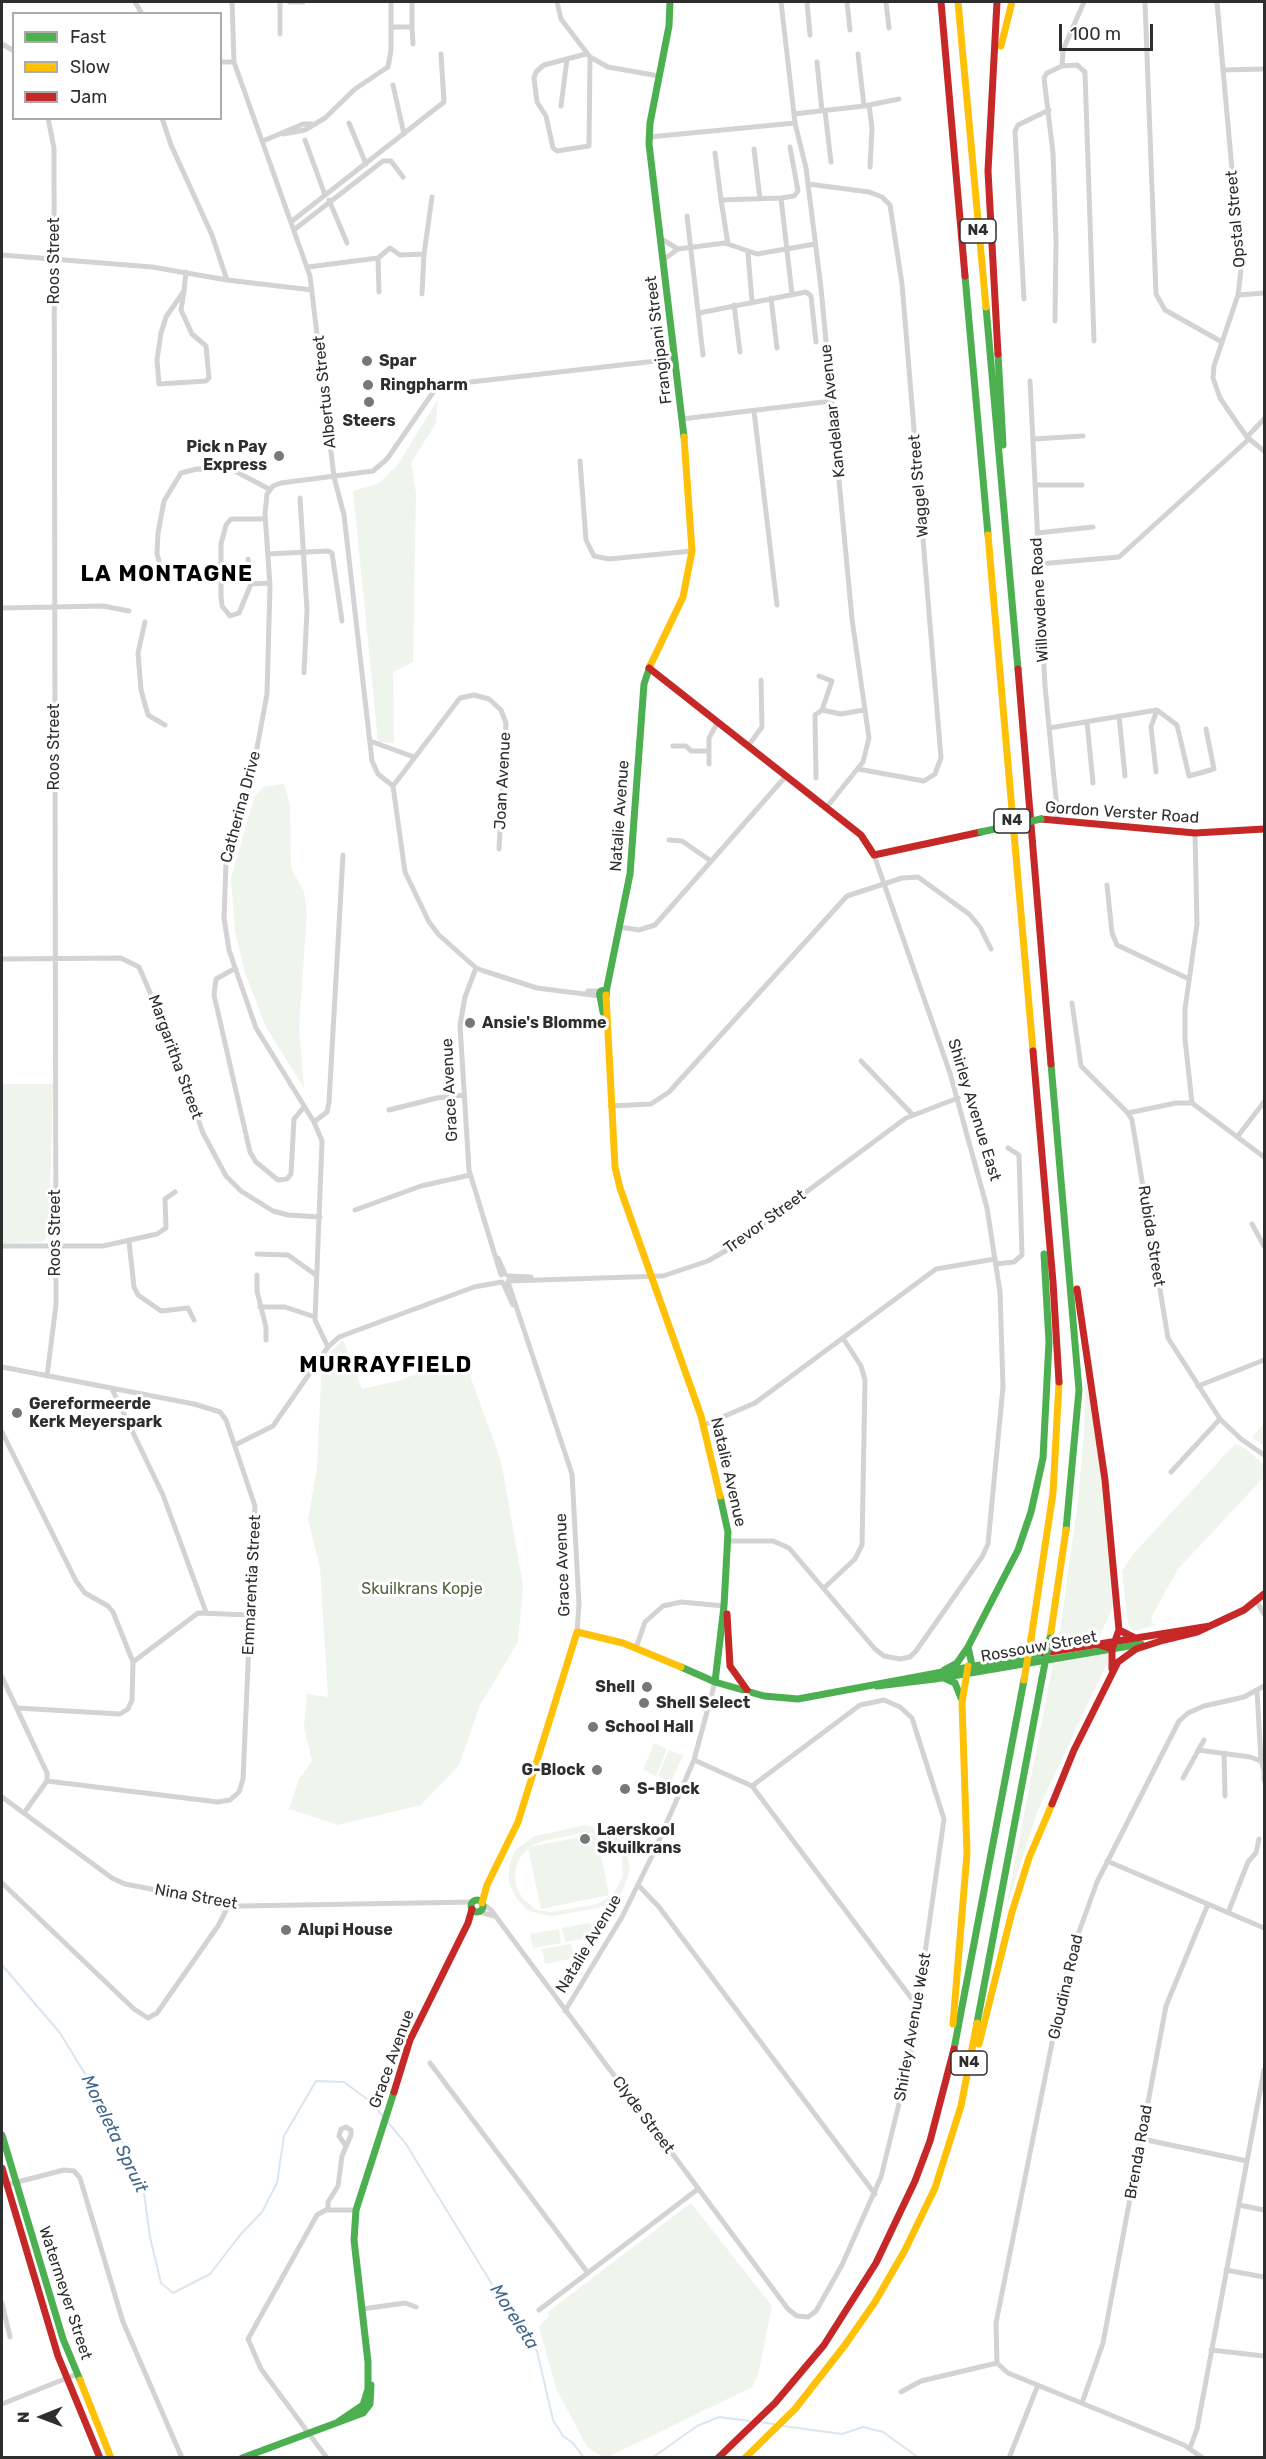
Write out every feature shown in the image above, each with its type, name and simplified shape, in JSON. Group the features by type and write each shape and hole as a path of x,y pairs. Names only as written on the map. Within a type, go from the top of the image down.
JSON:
{"main road":[{"name":"Frangipani Street","path":"649,668 683,597 692,551 682,419 649,137 669,26 670,2"},
{"name":"N4","path":"718,2457 776,2403 824,2345 881,2253 915,2181 930,2141 951,2062 1024,1680 1053,1493 1059,1415 1053,1282 941,2"},
{"name":"N4","path":"745,2457 795,2409 845,2345 875,2302 905,2250 935,2188 961,2106 1050,1638 1069,1513 1078,1432 1077,1357 1065,1209 1008,542 958,2"},
{"path":"997,2 988,138 988,218 1008,542"},
{"path":"993,79 1012,2"},
{"name":"Shirley Avenue East","path":"649,668 867,842 874,855"},
{"name":"Natalie Avenue","path":"649,668 643,692 639,729 630,874 602,994 614,1156 620,1188 704,1425 729,1541 715,1682"},
{"name":"Gordon Verster Road","path":"874,855 1041,819 1195,833 1264,829"},
{"path":"951,2062 968,1853 962,1703 958,1686 944,1674 957,1663 968,1647 1018,1550 1031,1512 1043,1458 1049,1342 1032,1060"},
{"path":"1065,1209 1105,1480 1119,1630 1118,1640 1112,1649 1113,1664 1110,1676"},
{"name":"Rossouw Street","path":"968,1668 984,1670 1167,1640 1210,1626 1257,1602 1264,1594"},
{"path":"724,1606 730,1666 747,1691"},
{"name":"Rossouw Street","path":"578,1632 636,1648 715,1682 770,1697 798,1699 871,1686 888,1686 968,1668 1118,1640 1210,1626"},
{"path":"1119,1630 1135,1638"},
{"name":"Grace Avenue","path":"307,2433 354,2415 363,2405 366,2397 368,2362 354,2240 356,2210 410,2040 518,1822 578,1632"},
{"path":"961,2106 1029,1858 1053,1795 1110,1676 1127,1653 1167,1640"},
{"path":"1097,1644 1112,1649"},
{"path":"962,1703 968,1668 968,1647"},
{"name":"Watermeyer Street","path":"2,2134 63,2339 111,2457"},
{"name":"Watermeyer Street","path":"2,2168 4,2185 66,2378 100,2457"},
{"path":"242,2457 307,2433"}],"street":[{"name":"Albertus Street","path":"232,2 234,62 308,267 334,477 344,515 370,741 376,771 393,786"},
{"path":"280,2 280,34"},
{"path":"290,2 303,2"},
{"path":"263,141 303,124 313,124 332,113 356,89 388,67 391,60 391,2"},
{"path":"412,2 413,44"},
{"path":"557,2 561,19 588,55 608,67 659,76"},
{"name":"Kandelaar Avenue","path":"782,2 795,123 808,184 815,244 852,619 868,749 858,769 826,808"},
{"path":"807,2 810,35"},
{"path":"847,2 850,30"},
{"path":"886,2 889,28"},
{"path":"1062,66 1063,50 1084,2"},
{"path":"1145,2 1156,294 1165,310 1222,342"},
{"name":"Opstal Street","path":"1217,2 1241,270 1238,295 1214,366 1213,378 1220,398 1248,438 1264,451"},
{"path":"392,27 412,27"},
{"path":"295,229 366,164 445,101 441,54"},
{"path":"858,54 873,128 870,167"},
{"path":"588,55 589,146 557,151 553,148 546,116 537,102 534,78 536,72 544,65 588,55"},
{"path":"561,106 567,59"},
{"path":"222,62 234,62"},
{"path":"817,62 831,162"},
{"path":"1055,321 1056,240 1049,110 1044,78 1047,73 1062,66 1081,66 1085,72 1094,341"},
{"path":"1223,70 1264,69"},
{"path":"393,85 404,134"},
{"path":"794,114 867,106 899,99"},
{"path":"1024,299 1015,131 1018,125 1049,110"},
{"name":"Roos Street","path":"47,1376 56,1305 54,148 48,120"},
{"path":"163,120 171,145 212,235 227,280"},
{"path":"348,123 366,164"},
{"path":"649,137 795,123"},
{"path":"305,140 347,243"},
{"path":"721,200 781,198 794,195 798,191 790,147"},
{"path":"754,148 760,199"},
{"path":"715,153 728,243"},
{"path":"292,221 386,160 391,161 403,177"},
{"name":"Waggel Street","path":"808,184 869,192 882,196 890,205 899,263 912,405 941,758 936,774 924,781 858,769"},
{"path":"422,294 424,254 432,197"},
{"path":"781,198 792,294"},
{"path":"687,216 703,354"},
{"path":"660,238 678,249"},
{"path":"663,260 678,249 728,243 758,254 815,244"},
{"path":"308,267 378,258 390,248 400,255 424,254"},
{"path":"748,252 752,301"},
{"path":"2,255 186,272 227,280 312,290"},
{"path":"378,258 379,292"},
{"path":"184,291 164,324 157,360 159,384 206,381 209,378 206,346 190,331 181,310 184,291 186,272"},
{"path":"699,313 806,292 811,296 816,342"},
{"path":"1238,295 1264,293"},
{"path":"771,298 777,348"},
{"path":"734,305 740,352"},
{"path":"162,572 157,554 164,501 181,473 196,469 232,470 269,489 281,483 367,473 377,469 387,459 434,391 444,385 674,359"},
{"name":"Willowdene Road","path":"1030,381 1038,564 1049,729 1058,819"},
{"path":"682,419 832,401"},
{"path":"754,411 777,605"},
{"path":"1038,564 1119,557 1248,438 1264,419"},
{"path":"1033,440 1083,436"},
{"path":"580,461 586,540 594,556 609,559 692,551"},
{"path":"1035,485 1082,485"},
{"name":"Catherina Drive","path":"269,489 265,500 270,583 266,703 252,775 224,873 225,928 234,969 258,1032 314,1122 323,1146 315,1317 317,1329 328,1347"},
{"path":"300,498 307,610 304,673"},
{"path":"248,559 251,584 239,613 230,616 221,601 221,544 228,521 266,519"},
{"path":"1037,533 1093,526"},
{"path":"268,554 304,554 328,550 332,553 342,621"},
{"path":"251,584 270,583"},
{"path":"2,608 103,606 129,611"},
{"path":"145,622 138,653 141,690 148,715 165,725"},
{"path":"816,778 815,715 822,710 832,681 819,676"},
{"path":"748,746 762,727 761,680"},
{"name":"Joan Avenue","path":"393,786 463,697 482,696 500,708 506,730 499,849"},
{"path":"822,710 841,714 864,710"},
{"path":"1049,729 1157,710 1177,726 1189,776 1214,769 1206,729"},
{"path":"1156,772 1151,727 1157,710"},
{"path":"1119,716 1125,776"},
{"path":"709,764 709,738 718,722"},
{"path":"1087,722 1093,783"},
{"path":"370,741 414,757"},
{"path":"673,746 686,746 691,751 708,751"},
{"path":"619,927 639,930 655,925 786,776"},
{"path":"393,786 408,880 433,928 476,968 525,985 602,994"},
{"path":"1192,1103 1185,1039 1189,979 1197,924 1195,833"},
{"path":"669,840 682,840 711,861"},
{"path":"314,1122 327,1112 329,1102 343,855"},
{"name":"Shirley Avenue East","path":"824,1588 881,1654 900,1659 915,1653 987,1548 995,1489 1003,1387 1001,1304 984,1190 958,1098 874,855"},
{"path":"610,1106 648,1104 663,1098 842,900 884,883 913,876 925,880 973,919 992,949"},
{"path":"1107,885 1112,933 1117,945 1189,979"},
{"name":"Margaritha Street","path":"2,958 121,958 139,967 169,1036 203,1133 226,1176 241,1191 273,1211 320,1217"},
{"name":"Grace Avenue","path":"476,968 461,1013 470,1175 492,1246 572,1474 579,1604 578,1632"},
{"path":"234,969 216,979 214,995 250,1152 256,1162 278,1180 287,1179 291,1174 294,1119 304,1107"},
{"path":"1072,1003 1081,1066 1088,1076 1128,1113 1176,1103 1192,1103 1264,1157"},
{"path":"861,1061 912,1114"},
{"path":"389,1110 437,1098 464,1095"},
{"name":"Trevor Street","path":"235,1445 273,1426 328,1347 350,1332 474,1287 504,1279 651,1276 684,1270 718,1256 912,1114 958,1098"},
{"path":"1238,1136 1264,1102"},
{"name":"Rubida Street","path":"1128,1113 1134,1128 1167,1334 1220,1419 1241,1439 1264,1455"},
{"path":"704,1425 755,1403 936,1269 1016,1262 1020,1259 1022,1252 1019,1155 1008,1148"},
{"path":"355,1209 421,1186 470,1175"},
{"path":"2,1246 103,1246 129,1242 164,1230 164,1201 175,1192"},
{"path":"1252,1224 1264,1246"},
{"path":"129,1242 134,1287 138,1295 161,1311 190,1309 194,1320"},
{"path":"257,1254 288,1255 316,1275"},
{"path":"257,1275 266,1340"},
{"path":"260,1307 285,1307 315,1317"},
{"path":"729,1541 782,1544 793,1551 824,1588 855,1559 862,1545 865,1380 861,1366 843,1338"},
{"path":"1198,1386 1264,1360"},
{"name":"Emmarentia Street","path":"2,1367 216,1410 226,1420 255,1506 243,1779 235,1796 227,1801 218,1802 47,1781"},
{"path":"112,1389 163,1495 206,1612"},
{"path":"1171,1472 1220,1419"},
{"path":"2,1432 76,1581 85,1593 108,1606 113,1612 133,1662 132,1700 128,1709 120,1714 16,1708"},
{"path":"636,1648 645,1622 663,1606 681,1602 724,1606"},
{"path":"1257,1602 1264,1614"},
{"path":"133,1662 190,1617 206,1612 250,1615"},
{"path":"2,1677 45,1767 47,1781 24,1814"},
{"name":"Natalie Avenue","path":"565,2010 639,1886 694,1760 715,1682"},
{"name":"Gloudina Road","path":"997,2363 996,2323 1069,1962 1088,1906 1107,1861 1179,1721 1188,1713 1204,1706 1244,1697 1264,1686"},
{"path":"1257,1691 1264,1780"},
{"name":"Shirley Avenue West","path":"752,1786 860,1705 884,1700 905,1710 912,1718 945,1821 906,2078 874,2194 842,2265 816,2311 805,2317 793,2314"},
{"path":"1183,1778 1204,1740"},
{"path":"1198,1750 1250,1756 1261,1761"},
{"path":"1224,1754 1225,1796"},
{"path":"694,1760 752,1786 918,2007"},
{"name":"Nina Street","path":"2,1797 122,1884 229,1905 455,1904 477,1906"},
{"path":"1228,1913 1248,1862 1256,1853 1260,1839"},
{"path":"1107,1861 1264,1928"},
{"path":"2,1883 142,2016 152,2017 213,1933 229,1905"},
{"path":"639,1886 659,1907 874,2194"},
{"name":"Brenda Road","path":"1082,2403 1103,2343 1166,2006 1208,1904"},
{"name":"Clyde Street","path":"477,1906 494,1916 793,2314"},
{"path":"430,2063 588,2273"},
{"path":"1190,2448 1197,2429 1264,2070"},
{"path":"1142,2139 1247,2161"},
{"path":"328,2210 329,2201 337,2189 346,2146"},
{"path":"4,2185 64,2170 74,2171 80,2178 123,2322 182,2457"},
{"path":"539,2310 698,2189"},
{"path":"1239,2205 1264,2210"},
{"path":"327,2457 307,2433 257,2361 248,2344 250,2334 318,2213 328,2210 356,2210"},
{"path":"1226,2270 1264,2277"},
{"path":"2,2303 10,2337"},
{"path":"362,2309 405,2303 416,2307"},
{"path":"1211,2350 1264,2356"},
{"path":"901,2392 921,2381 997,2363 1008,2373 1190,2448 1203,2457"},
{"path":"2,2404 77,2374"},
{"path":"1009,2457 1038,2385"}],"green space":[{"path":"438,399 436,423 411,463 416,493 413,662 393,672 394,743 378,742 353,491 379,483 397,466"},
{"path":"284,784 290,805 291,868 304,892 307,913 299,1027 304,1088 266,1027 245,973 235,932 231,878 254,798 263,787"},
{"path":"2,1084 53,1084 49,1235 42,1242 2,1243"},
{"name":"Skuilkrans Kopje","path":"343,1340 362,1389 402,1380 444,1361 468,1370 501,1461 523,1585 518,1642 480,1705 459,1765 421,1805 338,1825 289,1809 299,1779 312,1761 304,1727 307,1694 328,1697 320,1567 308,1520 317,1468 322,1359"},
{"path":"1085,1376 1097,1436 1113,1606 1099,1638 1058,1645 1078,1501 1084,1432"},
{"path":"1264,1424 1264,1446 1252,1437"},
{"path":"1235,1444 1246,1449 1264,1465 1264,1477 1178,1569 1152,1616 1151,1622 1156,1625 1134,1631 1128,1624 1122,1571 1135,1552"},
{"path":"1108,1653 1108,1661 1037,1812 1006,1909 1053,1662"},
{"path":"654,1743 667,1749 656,1776 643,1770"},
{"path":"669,1750 683,1756 671,1782 658,1776"},
{"path":"586,1825 614,1834 626,1850 630,1870 622,1892 616,1900 599,1908 552,1916 528,1911 517,1899 509,1883 509,1867 519,1847 535,1836","holes":["586,1832 597,1834 529,1847 543,1841","597,1834 614,1843 622,1857 623,1876 613,1895 597,1904 551,1912 537,1910 523,1899 516,1886 515,1871 519,1859 528,1848 541,1909 609,1895"]},
{"path":"591,1923 594,1937 565,1942 562,1928"},
{"path":"559,1929 561,1943 533,1948 530,1934"},
{"path":"571,1944 574,1958 545,1964 542,1949"},
{"path":"691,2203 772,2306 758,2375 752,2387 608,2457 603,2457 587,2447 556,2388 539,2327 549,2316 548,2312"}],"waterway":[{"name":"Moreleta Spruit","path":"2,1965 60,2033 120,2137 144,2193 150,2237 161,2283 173,2293 210,2274 241,2234 262,2212 277,2183 284,2136 316,2081 344,2082 371,2102 406,2144 525,2338 537,2351 553,2420 563,2436 573,2443 584,2458"},
{"name":"Moreleta","path":"652,2458 697,2426 719,2417 750,2421"},
{"name":"Moreleta","path":"759,2422 774,2424"},
{"name":"Moreleta","path":"783,2426 842,2434 863,2427 883,2432 919,2458"}],"traffic: fast":[{"path":"670,2 669,26 650,123 649,144 684,437"},
{"path":"965,276 988,535"},
{"path":"986,307 1018,669"},
{"path":"998,354 1003,445"},
{"path":"606,992 630,874 644,684 650,666"},
{"path":"981,832 1041,819"},
{"path":"603,990 607,994 603,998 599,994 603,990"},
{"path":"600,996 603,1012"},
{"path":"1051,1064 1079,1390 1066,1530"},
{"path":"984,1670 972,1665 968,1647 1018,1550 1031,1512 1043,1458 1049,1342 1044,1254"},
{"path":"715,1682 724,1606 728,1532 720,1496"},
{"path":"1042,1678 1050,1638"},
{"path":"877,1686 935,1679 1141,1644"},
{"path":"944,1670 957,1663 968,1647"},
{"path":"681,1667 715,1682 764,1696 798,1699 1044,1653"},
{"path":"944,1678 955,1683 961,1698"},
{"path":"977,2023 1042,1678"},
{"path":"954,2049 1024,1680"},
{"path":"479,1900 483,1906 479,1912 475,1912 471,1904 479,1900"},
{"path":"338,2422 363,2405 368,2389 368,2362 354,2240 356,2210 394,2092"},
{"path":"2,2135 63,2339 80,2380"},
{"path":"242,2458 363,2413 370,2404 371,2385"}],"traffic: slow":[{"path":"958,2 986,307"},
{"path":"1001,46 1012,2"},
{"path":"650,666 683,597 692,551 684,437"},
{"path":"988,535 1033,1051"},
{"path":"606,995 615,1167 620,1188 701,1416 720,1496"},
{"path":"1031,1639 1053,1493 1059,1382"},
{"path":"1050,1638 1066,1530"},
{"path":"482,1903 487,1885 518,1822 577,1632 623,1643 681,1667"},
{"path":"1024,1680 1031,1639"},
{"path":"953,2024 967,1853 962,1703 968,1666"},
{"path":"979,2044 1012,1912 1029,1858 1052,1804"},
{"path":"745,2458 795,2409 845,2345 875,2302 905,2250 935,2188 961,2106 977,2023"},
{"path":"80,2380 111,2458"}],"traffic: jam":[{"path":"941,2 965,276"},
{"path":"997,2 988,171 998,354"},
{"path":"649,668 861,835 874,855 981,832"},
{"path":"1018,669 1051,1064"},
{"path":"1041,819 1195,833 1264,829"},
{"path":"1033,1051 1053,1282 1059,1382"},
{"path":"1077,1289 1105,1480 1119,1630 1112,1649 1112,1669"},
{"path":"1164,1640 1197,1632 1244,1610 1264,1594"},
{"path":"727,1614 730,1666 747,1690"},
{"path":"1044,1653 1210,1626"},
{"path":"1119,1630 1135,1638"},
{"path":"1052,1804 1074,1750 1118,1662 1136,1649 1167,1639"},
{"path":"1097,1644 1112,1649"},
{"path":"394,2092 410,2040 468,1923 472,1909"},
{"path":"718,2458 775,2403 824,2345 876,2263 915,2181 930,2141 954,2049"},
{"path":"2,2168 58,2356 100,2458"}],"place":[{"name":"Spar","path":"367,361"},
{"name":"Ringpharm","path":"368,385"},
{"name":"Steers","path":"369,402"},
{"name":"Pick n Pay Express","path":"279,456"},
{"name":"Ansie's Blomme","path":"470,1023"},
{"name":"Gereformeerde Kerk Meyerspark","path":"17,1413"},
{"name":"Shell","path":"647,1687"},
{"name":"Shell Select","path":"644,1703"},
{"name":"School Hall","path":"593,1727"},
{"name":"G-Block","path":"597,1770"},
{"name":"S-Block","path":"625,1789"},
{"name":"Laerskool Skuilkrans","path":"585,1839"},
{"name":"Alupi House","path":"286,1930"}],"district":[{"name":"LA MONTAGNE","path":"167,575"},
{"name":"MURRAYFIELD","path":"386,1366"}]}
